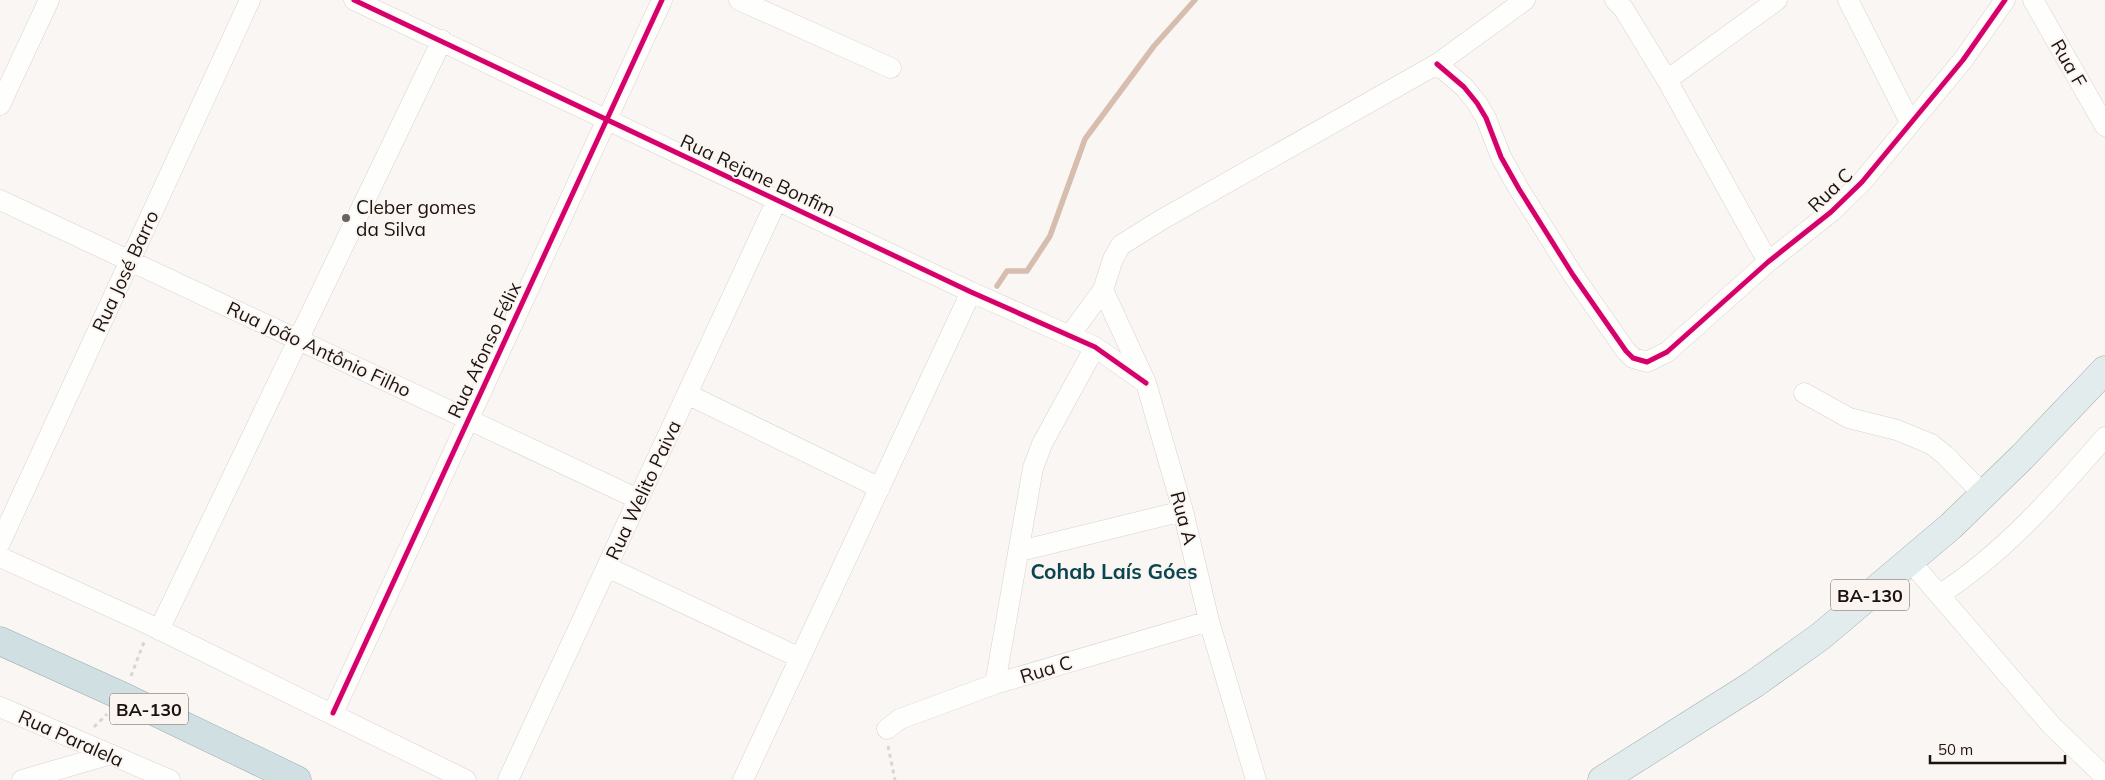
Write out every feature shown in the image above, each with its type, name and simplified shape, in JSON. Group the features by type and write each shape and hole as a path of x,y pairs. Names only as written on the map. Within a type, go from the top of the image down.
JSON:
{"highway":[{"name":"BA-130","path":"0,641 124,697 297,780"}],"main road":[{"name":"BA-130","path":"1602,780 1754,684 1822,636 1910,561 1983,494 2022,457 2105,370"}],"street":[{"path":"0,105 49,0"},
{"name":"Rua José Barro","path":"0,543 250,0"},
{"name":"Rua Rejane Bonfim","path":"354,0 442,40 606,121 971,292 1095,347 1146,383"},
{"name":"Rua Afonso Félix","path":"333,713 662,0"},
{"path":"739,0 891,68"},
{"path":"1070,335 1104,290 1113,259 1122,245 1437,64 1525,0"},
{"path":"1668,80 1777,0"},
{"path":"1848,0 1910,122"},
{"name":"Rua C","path":"1437,64 1464,87 1477,103 1486,118 1501,157 1573,275 1626,351 1640,361 1655,360 1768,262 1832,212 1862,182 1963,60 2005,0"},
{"name":"Rua F","path":"2032,0 2105,126"},
{"path":"1623,3 1668,80 1768,262"},
{"path":"154,627 298,339 442,40"},
{"name":"Rua João Antônio Filho","path":"0,200 638,499"},
{"name":"Rua Welito Paiva","path":"508,780 777,200"},
{"name":"Rua A","path":"1104,290 1146,383 1183,511 1209,621 1256,780"},
{"path":"743,780 971,292"},
{"path":"995,684 1020,551 1033,468 1042,444 1095,347"},
{"path":"1804,393 1849,418 1897,430 1931,444 1945,455 1983,494"},
{"path":"687,394 880,488"},
{"path":"1939,595 1982,565 2047,504 2105,437"},
{"path":"1020,551 1183,511"},
{"path":"0,557 154,627 333,713 466,780"},
{"path":"1910,561 2052,726 2105,777"},
{"path":"607,567 800,658"},
{"name":"Rua C","path":"887,730 900,720 995,684 1209,621"},
{"name":"Rua Paralela","path":"0,707 81,740 108,755 170,780"},
{"path":"22,780 70,773 108,755"}],"path":[{"path":"81,740 124,697 154,627"},
{"path":"887,730 887,742 895,780"}],"waterway":[{"path":"997,286 1007,271 1027,271 1050,236 1085,139 1154,46 1195,0"}],"cycle path":[{"path":"354,0 971,292 1095,347 1146,383"},
{"path":"333,713 662,0"},
{"path":"1437,64 1464,87 1477,103 1486,118 1501,157 1519,189 1573,275 1626,351 1633,358 1647,362 1667,352 1768,262 1831,212 1862,182 1963,60 2005,0"}],"place":[{"name":"Cleber gomes da Silva","path":"346,218"}],"district":[{"name":"Cohab Laís Góes","path":"1114,571"}]}
